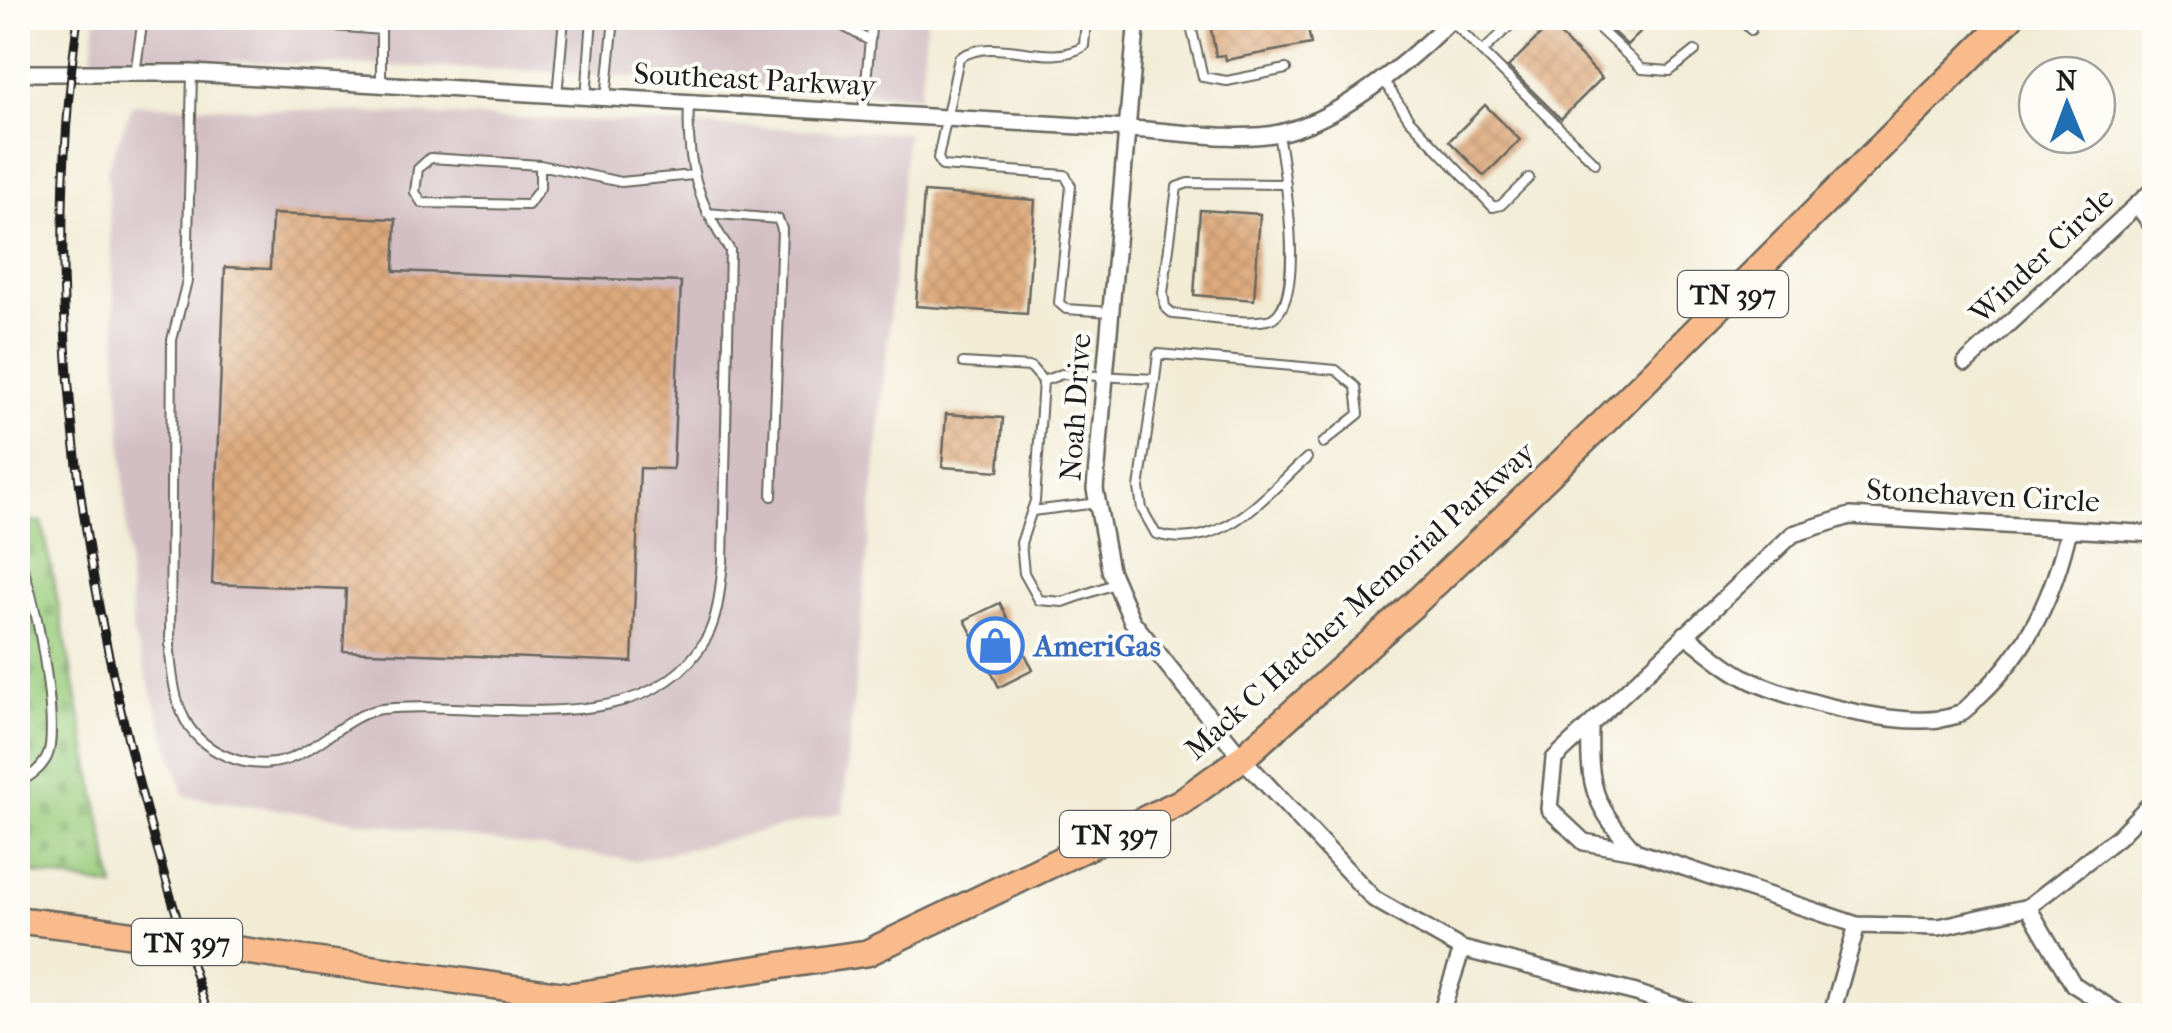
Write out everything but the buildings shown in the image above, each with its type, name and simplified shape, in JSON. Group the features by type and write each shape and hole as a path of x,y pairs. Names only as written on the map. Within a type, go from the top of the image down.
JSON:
{"main road":[{"name":"Mack C Hatcher Memorial Parkway","path":"18,920 569,996 867,953 1181,802 1242,758 1415,603 1604,422 2010,18"}],"street":[{"name":"Noah Drive","path":"1137,18 1130,129 1104,375 1098,503 1116,583 1132,621 1242,758 1374,899 1462,949 1636,993 1704,1016"},
{"name":"Southeast Parkway","path":"18,73 192,74 1130,129 1278,133 1317,118 1406,65 1451,19"},
{"name":"Winder Circle","path":"1966,363 2154,189"},
{"path":"2138,206 2154,228"},
{"name":"Stonehaven Circle","path":"2154,534 1850,516 1794,534 1554,760 1549,809 1584,842 1636,851 1858,925 1939,927 2028,907 2118,837 2154,800"},
{"path":"1685,634 1754,682 1823,704 1888,718 1958,714 2011,666 2055,588 2069,529"},
{"path":"1590,728 1588,782 1606,819 1636,851"},
{"path":"2028,907 2073,984 2123,1016"},
{"path":"1832,1016 1858,925"},
{"path":"1440,1016 1462,949"}],"lane":[{"path":"134,74 143,18"},
{"path":"244,18 381,30"},
{"path":"381,18 381,86"},
{"path":"558,96 564,18"},
{"path":"586,98 592,18"},
{"path":"606,99 614,18"},
{"path":"799,18 834,21 870,42"},
{"path":"863,114 872,18"},
{"path":"1086,18 1084,46 1070,55 984,48 958,58 938,158 942,166 1065,175 1071,186 1060,303 1066,309 1110,312"},
{"path":"1189,18 1203,77 1227,81 1286,69"},
{"path":"1482,52 1518,18"},
{"path":"1588,18 1642,70 1670,70 1695,51"},
{"path":"1739,18 1752,30"},
{"path":"1451,19 1596,162"},
{"path":"192,74 188,281 172,340 170,654 174,695 187,725 210,751 254,765 291,759 376,709 425,706 522,711 588,708 632,700 655,691 706,639 718,608 723,563 730,250 707,213 693,175 687,146 690,104"},
{"path":"1383,78 1409,119 1494,206 1501,205 1529,178"},
{"path":"1278,133 1286,184 1291,241 1285,303 1280,314 1268,320 1173,314 1166,307 1165,274 1177,187 1188,183 1286,184"},
{"path":"540,165 540,188 528,205 422,203 415,192 418,169 430,158 540,165 621,182 693,175"},
{"path":"707,213 767,216 778,219 782,229 772,496"},
{"path":"1306,458 1224,530 1192,537 1156,534 1149,526 1139,488 1158,354 1336,370 1356,386 1359,414 1323,443"},
{"path":"962,363 1031,368 1043,381 1032,511 1021,543 1024,572 1039,600 1063,602 1116,583"},
{"path":"1043,381 1062,374 1155,379"},
{"path":"1032,511 1098,503"},
{"path":"18,556 38,622 51,712 48,756 29,778 18,782"}],"shaded area":[{"path":"96,18 927,18 920,96 542,71 92,57"},
{"path":"133,104 907,133 843,812 636,861 185,796 132,631 107,169"}],"green space":[{"path":"18,521 42,522 114,887 18,871"}],"railway":[{"path":"78,18 65,145 63,272 70,398 85,524 107,649 136,773 209,1016"}],"place":[{"name":"AmeriGas","path":"995,646"}]}
